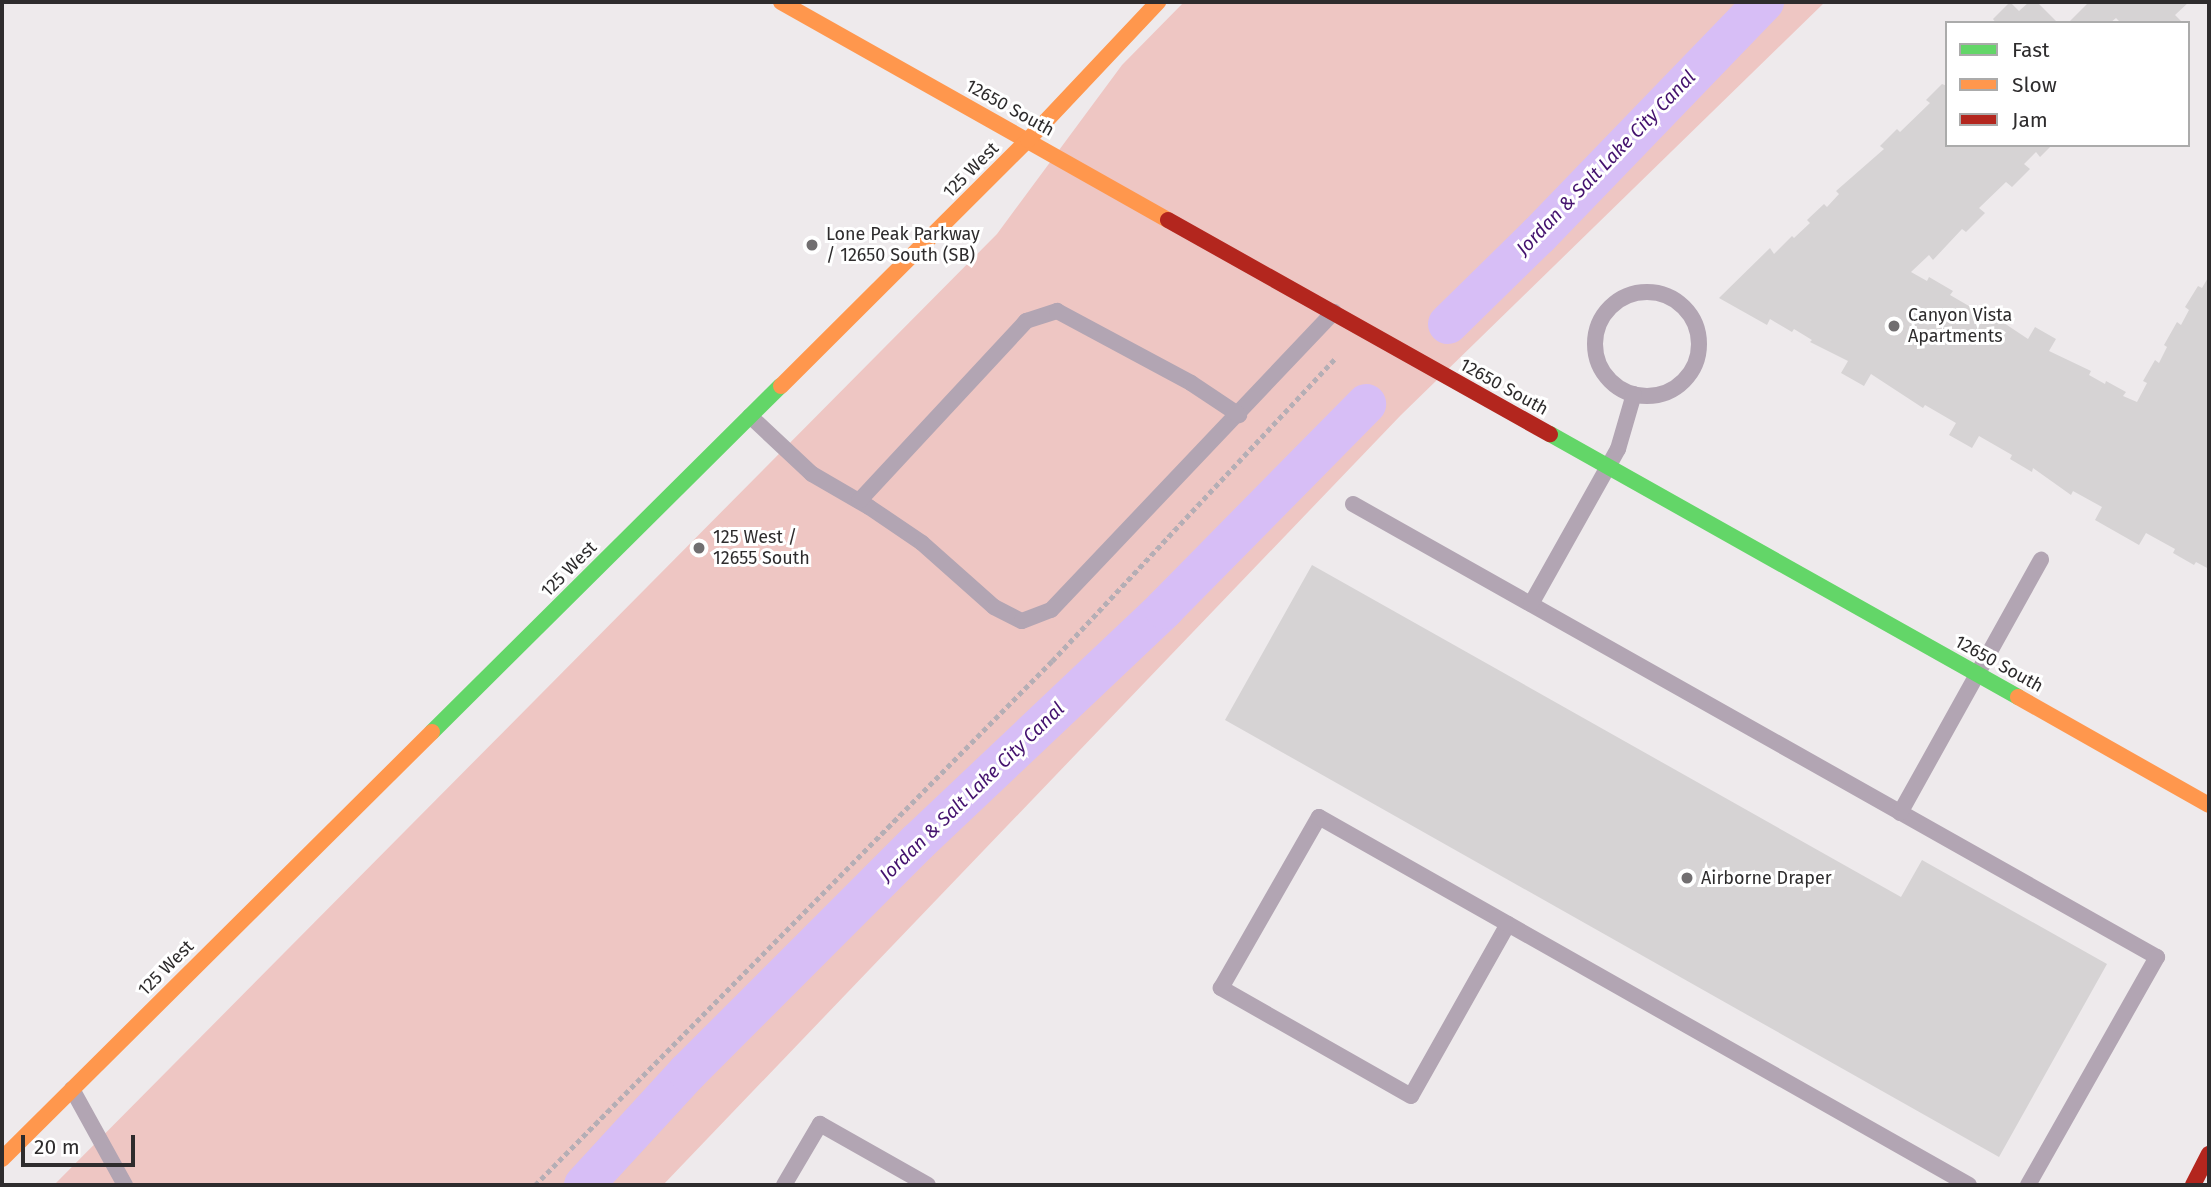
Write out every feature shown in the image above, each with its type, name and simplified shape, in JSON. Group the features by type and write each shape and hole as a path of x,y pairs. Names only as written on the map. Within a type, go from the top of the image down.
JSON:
{"street":[{"name":"12650 South","path":"781,2 2209,805"},
{"name":"125 West","path":"2,1159 1028,140 1158,2"},
{"path":"2193,1185 2209,1154"}],"lane":[{"path":"1637,293 1668,296 1682,304 1692,317 1698,332 1699,349 1695,364 1688,377 1664,393 1634,394 1608,378 1600,365 1595,350 1598,327 1610,307 1622,298 1637,293"},
{"path":"859,500 1026,321 1057,311 1191,383 1239,415"},
{"path":"750,416 811,474 859,500 922,543 994,607 1022,621 1051,610 1334,312"},
{"path":"1531,604 1609,467 1625,432 1634,394"},
{"path":"1353,504 2157,957 2028,1185"},
{"path":"1900,813 2041,559"},
{"path":"1508,924 1411,1096 1221,989 1319,817 1508,924 1969,1185"},
{"path":"72,1089 125,1185"},
{"path":"784,1185 820,1124 928,1185"}],"path":[{"path":"535,1185 1052,661 1363,329"}],"shaded area":[{"path":"1184,2 1825,2 1401,415 663,1185 54,1185 997,234 1122,65"}],"building":[{"path":"2010,2 2019,11 2029,2 2037,2 2056,21 1994,21 1993,19"},
{"path":"2089,2 2189,2 2175,15 2181,21 2119,21 2116,18 2112,21 2070,21"},
{"name":"Canyon Vista Apartments","path":"1942,84 1945,85 1945,147 2050,147 2040,157 2036,152 2024,164 2030,169 2012,187 2006,182 1979,208 1985,213 1966,232 1962,229 1933,260 1929,255 1911,272 1927,281 1929,277 1953,291 1950,295 1981,313 1983,309 2028,339 2035,327 2056,339 2049,351 2091,371 2089,375 2126,392 2123,396 2137,402 2147,383 2143,381 2155,360 2159,363 2167,347 2164,345 2177,322 2181,325 2189,310 2185,307 2198,286 2202,288 2209,276 2209,569 2196,562 2194,565 2173,553 2175,549 2146,533 2139,545 2095,520 2102,507 2073,491 2071,495 2033,468 2032,472 2010,459 2012,455 1979,436 1972,448 1949,435 1956,423 1925,405 1923,408 1871,374 1864,386 1841,373 1848,361 1810,342 1812,340 1794,329 1792,332 1770,319 1767,325 1719,298 1770,248 1774,254 1810,223 1807,220 1824,204 1827,207 1839,194 1836,191 1884,149 1880,146 1897,129 1900,132 1930,103 1926,100"},
{"name":"Airborne Draper","path":"1312,565 1901,897 1922,860 2107,964 1999,1157 1225,720"}],"waterway":[{"name":"Jordan & Salt Lake City Canal","path":"1448,324 1539,235 1764,2"},
{"name":"Jordan & Salt Lake City Canal","path":"584,1185 688,1072 918,842 1164,609 1366,404"}],"traffic: fast":[{"path":"432,732 781,386"},
{"path":"1550,434 2018,697"}],"traffic: slow":[{"path":"781,2 1168,220"},
{"path":"781,386 1028,140 1158,2"},
{"path":"2018,697 2209,805"},
{"path":"2,1159 432,732"}],"traffic: jam":[{"path":"1168,220 1550,434"},
{"path":"2193,1185 2209,1154"}],"place":[{"name":"Lone Peak Parkway / 12650 South (SB)","path":"812,245"},
{"name":"Canyon Vista Apartments","path":"1894,326"},
{"name":"125 West / 12655 South","path":"699,548"},
{"name":"Airborne Draper","path":"1687,878"}]}
